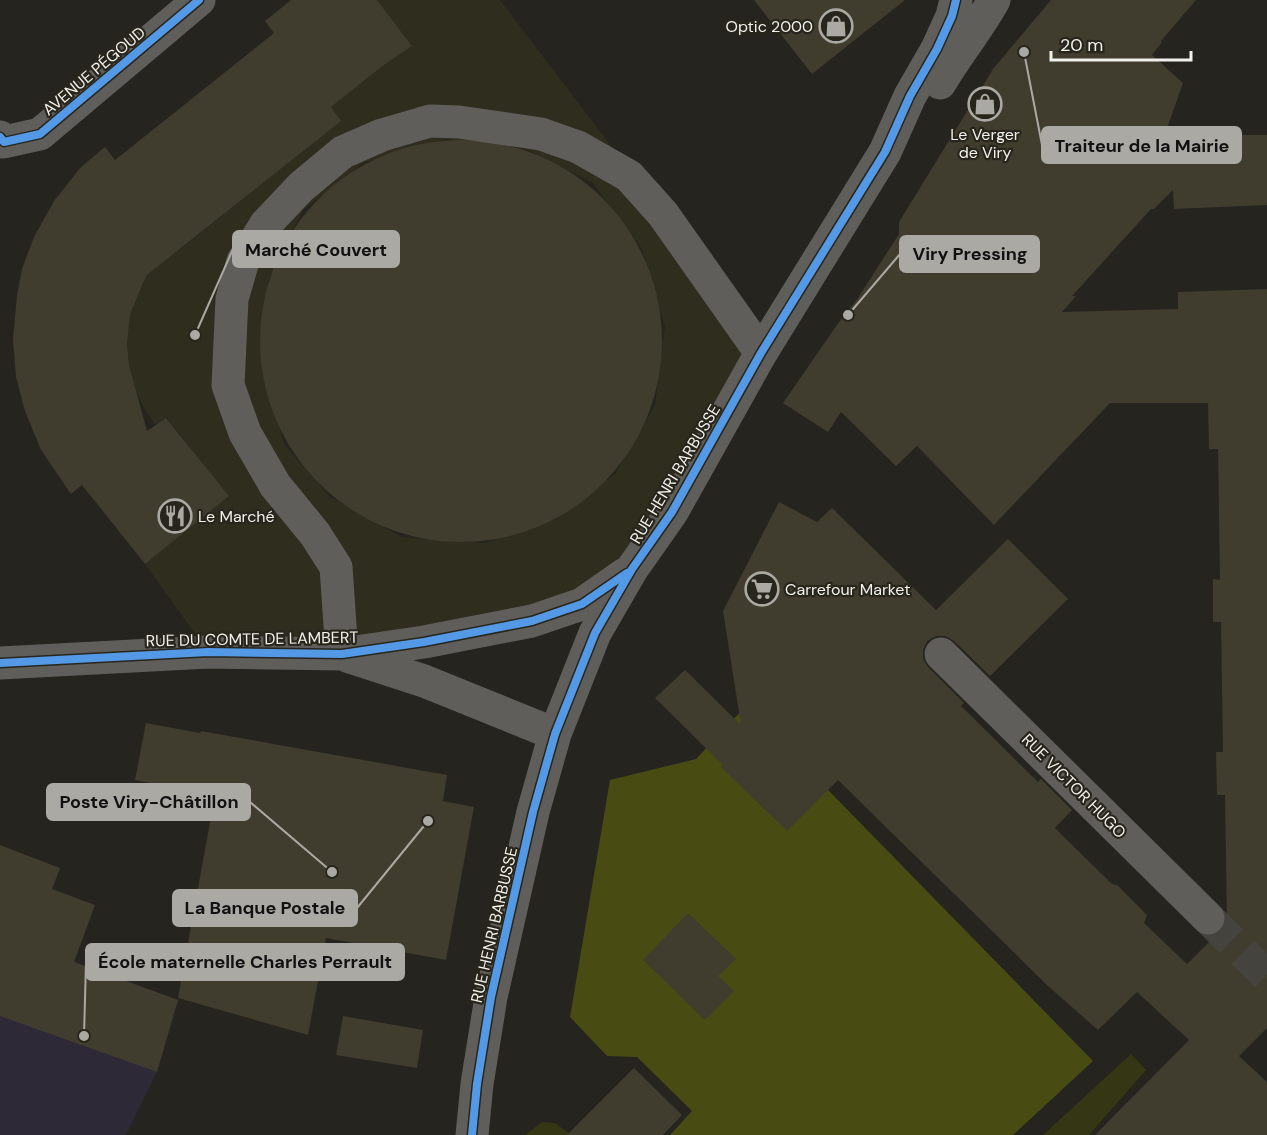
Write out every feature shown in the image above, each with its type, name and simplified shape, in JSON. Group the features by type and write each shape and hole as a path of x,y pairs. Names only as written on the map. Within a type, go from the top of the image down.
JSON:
{"street":[{"name":"AVENUE PÉGOUD","path":"0,137 4,142 40,134 199,0"},
{"name":"RUE HENRI BARBUSSE","path":"472,1135 477,1084 491,998 533,812 555,734 595,633 632,569 672,512 761,353 885,152 910,96 937,49 952,16 956,0"},
{"name":"RUE HENRI BARBUSSE","path":"885,152 925,106 994,0"},
{"path":"342,654 336,567 315,534 275,485 244,433 228,385 231,299 243,261 266,224 301,187 343,152 382,135 430,121 459,122 541,134 578,147 629,176 663,214 761,353"},
{"name":"RUE DU COMTE DE LAMBERT","path":"0,663 208,652 342,654 424,642 532,621 582,604 632,569"},
{"name":"RUE DU COMTE DE LAMBERT","path":"342,654 424,681 555,734"},
{"name":"RUE VICTOR HUGO","path":"941,654 1208,918"}],"shaded area":[{"path":"377,0 500,0 663,214 761,353 632,569 532,621 208,652 145,564 228,496 167,418 155,425 144,408 129,365 127,344 130,315 143,283 155,264 183,247 340,121 331,107 412,46","holes":["446,139 526,149 593,183 642,249 665,327 655,405 616,473 556,519 485,543 402,537 330,497 284,444 261,360 268,281 303,210 363,163"]},
{"path":"0,934 178,1000 157,1072 126,1135 0,1135"}],"green space":[{"path":"746,706 1093,1061 1013,1135 670,1135 692,1111 637,1057 607,1056 570,1017 610,780 696,759"},
{"path":"1131,1054 1146,1070 1089,1135 1043,1135"},
{"path":"542,1122 555,1123 571,1135 525,1135"}],"building":[{"path":"291,0 377,0 412,46 331,107 341,121 148,274 143,283 130,315 127,344 129,365 147,431 166,418 229,496 145,564 82,485 71,494 41,450 25,411 16,377 13,340 22,269 34,237 54,201 81,167 105,147 115,160 274,33 265,21"},
{"path":"754,0 905,0 812,74"},
{"path":"1051,0 1196,0 1152,55 1183,83 1164,137 1267,135 1267,205 1174,209 1173,190 1154,209 1151,209 1072,296 1076,296 1062,312 1178,309 1178,292 1267,289 1267,1028 1239,1056 1267,1082 1267,1135 1095,1135 1189,1040 1137,992 1098,1030 1048,986 838,780 787,831 655,698 685,670 741,725 723,611 779,502 817,522 832,508 936,610 1008,539 1068,599 990,676 954,641 945,636 936,636 927,641 923,650 923,659 964,703 961,706 1038,782 1041,779 1072,810 1055,828 1147,915 1144,923 1187,964 1227,924 1225,795 1217,795 1216,752 1223,752 1221,622 1213,622 1213,579 1220,580 1218,449 1209,449 1208,403 1110,403 994,525 917,446 896,466 841,412 828,432 783,403 858,298 899,234 899,222 993,69"},
{"path":"461,140 500,144 538,155 573,174 603,199 628,229 647,264 658,302 662,341 658,380 647,418 628,453 603,483 573,508 538,527 500,538 461,542 422,538 384,527 349,508 319,483 294,453 275,418 264,380 260,341 264,302 275,264 294,229 319,199 349,174 384,155 422,144"},
{"path":"146,723 447,775 443,801 474,807 446,960 326,938 308,1035 178,998 215,795 135,780"},
{"path":"0,845 60,868 52,889 95,905 74,962 178,1000 157,1072 0,1016"},
{"path":"688,913 736,959 718,976 734,991 705,1020 643,960"},
{"path":"343,1016 423,1030 417,1068 336,1055"},
{"path":"634,1068 682,1115 663,1135 567,1135"}],"tunnel":[{"path":"1208,918 1267,976"}],"cycle path":[{"path":"0,137 4,142 40,134 199,0"},
{"path":"472,1135 477,1084 491,997 533,812 555,734 595,633 632,569 672,512 761,353 885,152 910,96 937,49 952,16 956,0"},
{"path":"0,663 208,652 342,654 424,642 532,621 582,604 627,573"}],"place":[{"name":"Optic 2000","path":"836,26"},
{"name":"Traiteur de la Mairie","path":"1024,52"},
{"name":"Le Verger de Viry","path":"985,104"},
{"name":"Viry Pressing","path":"848,315"},
{"name":"Marché Couvert","path":"195,335"},
{"name":"Le Marché","path":"175,516"},
{"name":"Carrefour Market","path":"762,589"},
{"name":"La Banque Postale","path":"428,821"},
{"name":"Poste Viry-Châtillon","path":"332,872"},
{"name":"École maternelle Charles Perrault","path":"84,1036"}]}
